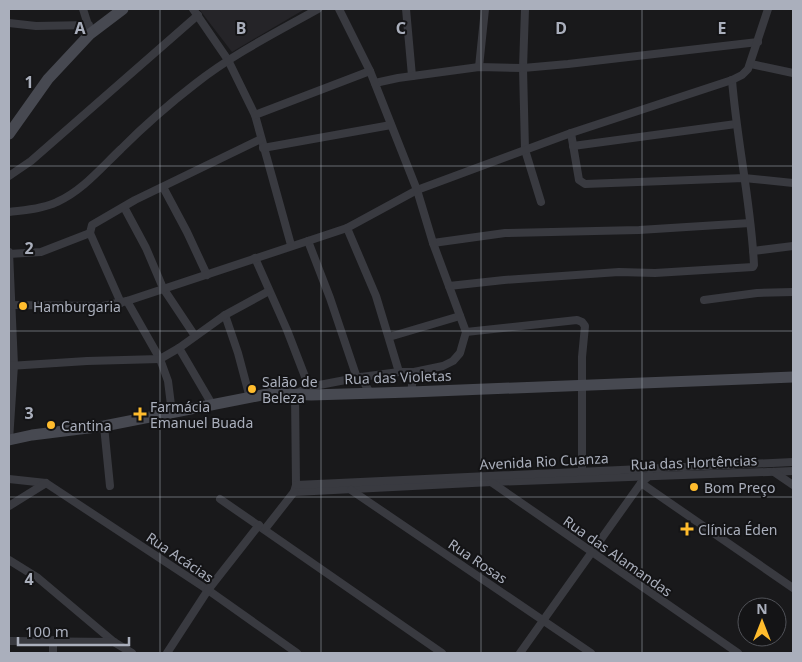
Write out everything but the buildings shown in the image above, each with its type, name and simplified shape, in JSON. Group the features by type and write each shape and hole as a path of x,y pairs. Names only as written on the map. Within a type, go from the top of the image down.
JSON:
{"street":[{"path":"83,9 89,30"},
{"path":"9,134 48,79 89,30 123,9"},
{"path":"9,202 10,212 56,203 86,182 134,136 194,84 228,60 318,9"},
{"path":"255,258 287,330 310,391 359,377 414,372 443,366 453,361 460,353 466,332 433,243 417,190 370,71 339,9"},
{"path":"406,9 412,76"},
{"path":"479,68 484,9"},
{"path":"525,9 523,68 525,150 541,202"},
{"path":"10,306 103,306 124,302 291,245 308,242 347,228 417,190 571,133 732,80 742,75 751,64 768,9"},
{"path":"9,176 31,161 196,12 228,60 255,115 291,245"},
{"path":"9,23 89,30"},
{"path":"375,83 412,76 479,68 523,68 577,63 758,42"},
{"path":"751,64 793,73"},
{"path":"255,115 370,71"},
{"path":"449,286 619,272 655,273 751,268 754,265 753,251 732,80"},
{"path":"573,146 736,124"},
{"path":"263,148 391,125"},
{"path":"571,133 579,180 585,184 744,178 793,183"},
{"path":"172,413 168,381 160,359 124,302 90,233 92,226 124,207 261,139"},
{"path":"163,187 207,275"},
{"path":"124,207 146,248 163,288 195,336"},
{"path":"433,243 505,233 639,230 750,223"},
{"path":"347,228 367,271 399,372"},
{"path":"9,440 12,365 9,253 41,252 90,233"},
{"path":"308,242 359,377 370,393"},
{"path":"753,251 793,246"},
{"path":"12,365 160,359 179,348 225,315 269,291"},
{"path":"704,300 757,293 793,292"},
{"path":"225,315 250,398"},
{"path":"389,337 460,316"},
{"path":"466,332 577,320 582,322 585,326 582,385 582,472"},
{"path":"179,348 213,406"},
{"path":"411,392 414,372"},
{"name":"Rua das Violetas","path":"9,440 32,434 104,426 272,393 295,394 310,391 411,392 793,377"},
{"path":"167,653 208,590 295,490 295,394"},
{"path":"104,426 110,486"},
{"name":"Avenida Rio Cuanza","path":"295,490 582,472 793,462"},
{"path":"520,653 641,483 656,468"},
{"name":"Rua das Hortências","path":"295,490 351,490 489,479 793,471"},
{"path":"774,472 793,485"},
{"path":"9,479 46,483"},
{"name":"Rua das Alamandas","path":"489,479 592,553 738,653"},
{"path":"9,506 46,483"},
{"name":"Rua Acácias","path":"46,483 208,590 297,653"},
{"path":"641,483 793,588"},
{"name":"Rua Rosas","path":"351,490 591,653"},
{"path":"220,499 442,653"},
{"path":"9,560 38,578 114,642 132,653"},
{"path":"53,640 53,653"},
{"path":"9,641 114,642"}],"shaded area":[{"path":"199,9 305,9 232,52"}],"place":[{"name":"Hamburgaria","path":"23,306"},
{"name":"Salão de Beleza","path":"252,389"},
{"name":"Farmácia Emanuel Buada","path":"140,414"},
{"name":"Cantina","path":"51,425"},
{"name":"Bom Preço","path":"694,487"},
{"name":"Clínica Éden","path":"687,529"}]}
